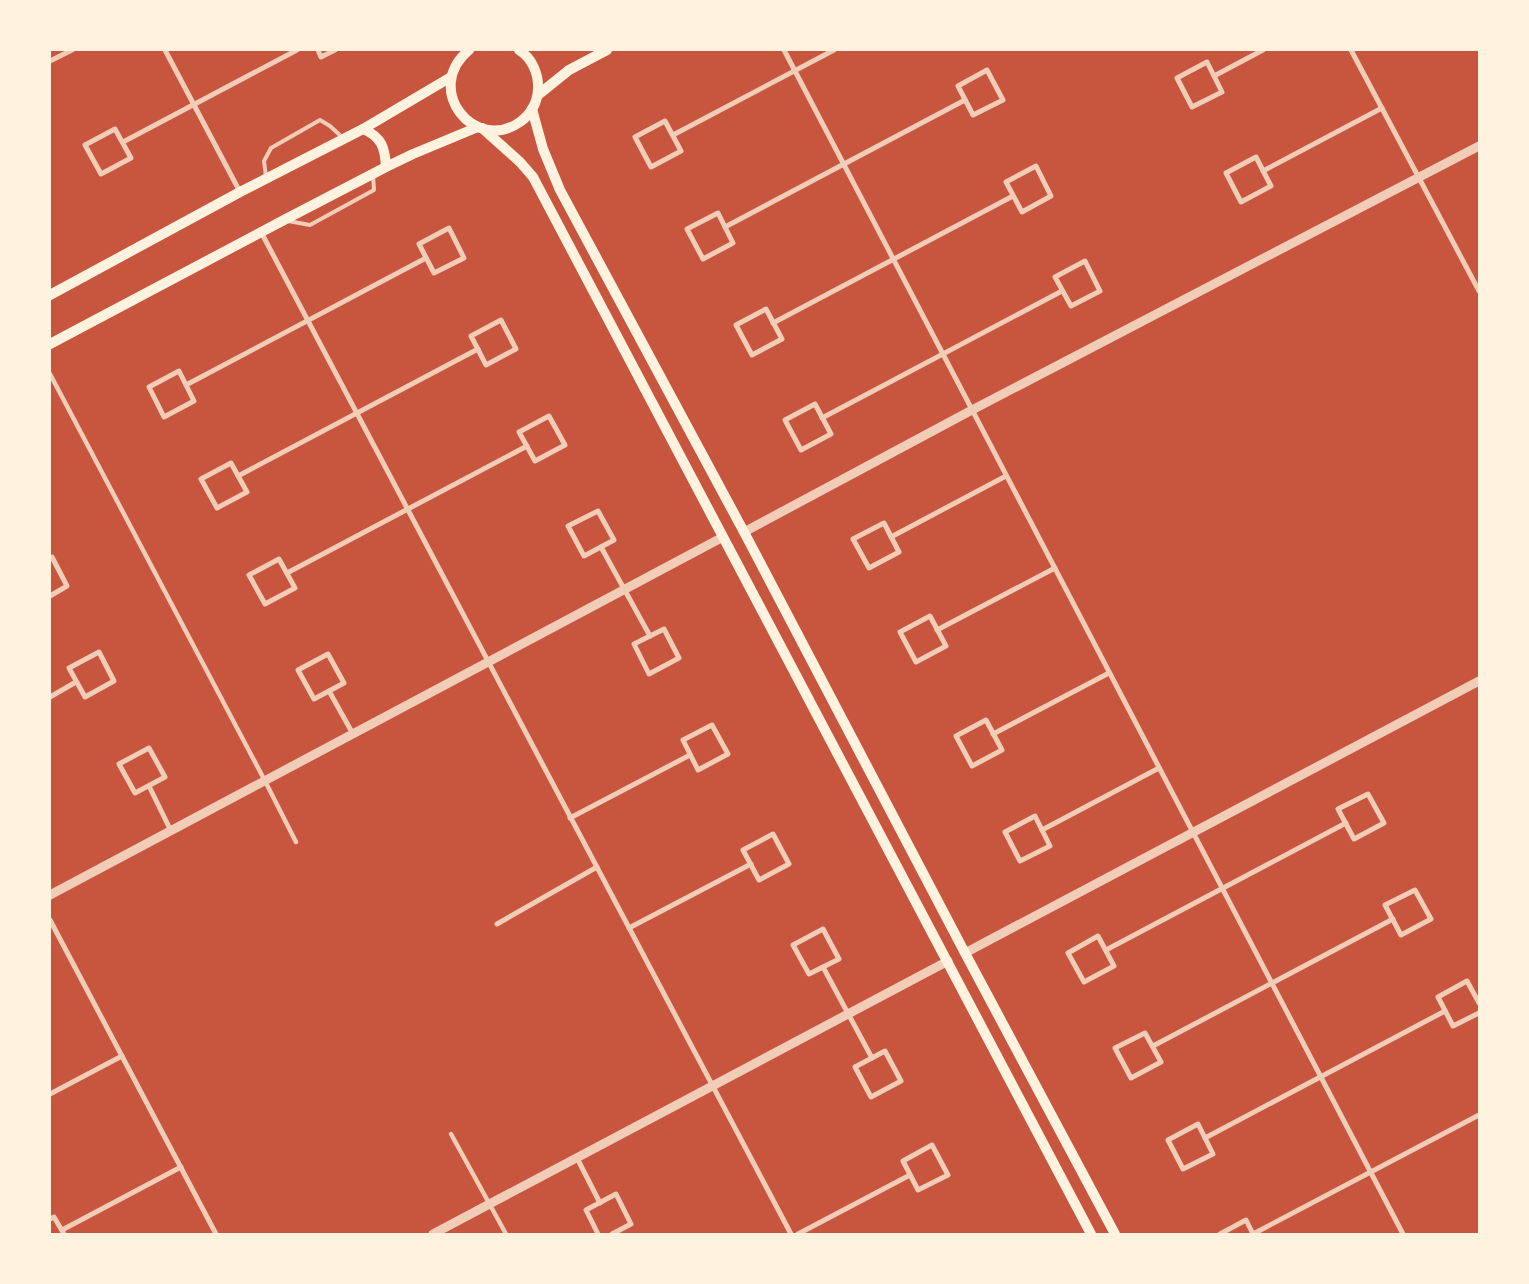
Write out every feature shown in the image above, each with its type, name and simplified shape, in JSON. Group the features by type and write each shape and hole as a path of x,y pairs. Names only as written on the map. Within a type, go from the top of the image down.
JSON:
{"main road":[{"path":"454,50 456,66"},
{"path":"470,50 462,56 452,77 453,101 459,112 468,121 480,128 520,162 533,177 1091,1234"},
{"path":"50,344 413,154 480,128 505,129 520,122 532,109 538,95 539,83 531,61 519,50"},
{"path":"585,50 596,56"},
{"path":"538,95 569,70 607,50"},
{"path":"50,295 240,192 363,129 452,77"},
{"path":"532,109 543,150 560,190 744,532 1115,1234"},
{"path":"363,129 374,134 383,145 386,167"}],"street":[{"path":"50,62 72,50"},
{"path":"165,50 240,192"},
{"path":"123,142 297,50"},
{"path":"318,50 322,57 335,50"},
{"path":"784,50 1403,1234"},
{"path":"673,135 834,50"},
{"path":"1214,76 1263,50"},
{"path":"1351,50 1479,291"},
{"path":"1207,62 1214,76 1222,92 1192,108 1177,78 1207,62"},
{"path":"988,70 1003,100 973,116 965,100 958,86 988,70"},
{"path":"725,227 965,100"},
{"path":"1263,171 1382,108"},
{"path":"666,121 673,135 681,151 651,167 636,137 666,121"},
{"path":"116,129 123,142 131,158 101,174 85,145 116,129"},
{"path":"744,532 972,410 1479,146"},
{"path":"1256,157 1263,171 1271,186 1241,202 1226,173 1256,157"},
{"path":"1036,166 1051,196 1022,212 1013,196 1006,182 1036,166"},
{"path":"773,323 1013,196"},
{"path":"718,213 725,227 733,243 703,259 688,229 718,213"},
{"path":"448,228 464,258 434,273 426,258 419,244 448,228"},
{"path":"261,232 791,1234"},
{"path":"186,385 426,258"},
{"path":"1085,261 1100,291 1071,306 1062,291 1055,277 1085,261"},
{"path":"822,418 1062,291"},
{"path":"766,309 773,323 782,339 752,354 736,325 766,309"},
{"path":"501,320 516,349 486,365 478,350 471,336 501,320"},
{"path":"238,476 478,350"},
{"path":"179,371 186,385 194,400 164,416 149,387 179,371"},
{"path":"50,374 296,842"},
{"path":"815,404 822,418 831,434 800,450 785,420 815,404"},
{"path":"549,416 565,445 535,461 527,446 519,432 549,416"},
{"path":"287,572 527,446"},
{"path":"231,463 238,476 247,492 217,508 201,479 231,463"},
{"path":"891,537 1006,476"},
{"path":"598,511 614,540 601,547 584,556 568,526 598,511"},
{"path":"884,523 891,537 899,552 869,568 854,539 884,523"},
{"path":"50,895 723,538"},
{"path":"601,547 650,636"},
{"path":"50,558 52,557 68,586 50,596"},
{"path":"279,559 287,572 295,588 265,604 249,575 279,559"},
{"path":"937,630 1054,568"},
{"path":"930,616 937,630 946,646 916,662 900,632 930,616"},
{"path":"664,629 679,658 650,674 634,644 650,636 664,629"},
{"path":"99,652 114,681 85,697 76,682 69,668 99,652"},
{"path":"328,654 344,683 329,691 314,699 298,670 328,654"},
{"path":"993,734 1109,673"},
{"path":"50,697 76,682"},
{"path":"965,953 1479,682"},
{"path":"329,691 353,734"},
{"path":"986,720 993,734 1002,750 972,766 956,736 986,720"},
{"path":"712,725 728,754 698,770 690,754 682,740 712,725"},
{"path":"149,748 165,777 149,786 135,793 119,764 149,748"},
{"path":"570,818 690,754"},
{"path":"1042,830 1159,768"},
{"path":"149,786 171,831"},
{"path":"1368,794 1384,823 1354,839 1346,823 1338,809 1368,794"},
{"path":"1035,816 1042,830 1050,846 1020,862 1004,832 1035,816"},
{"path":"1106,950 1346,823"},
{"path":"774,834 789,864 759,880 751,864 743,850 774,834"},
{"path":"629,928 751,864"},
{"path":"497,924 597,867"},
{"path":"1415,890 1431,919 1401,935 1392,919 1385,905 1415,890"},
{"path":"1153,1046 1392,919"},
{"path":"50,920 216,1234"},
{"path":"823,929 838,959 823,967 809,974 793,945 823,929"},
{"path":"1098,936 1106,950 1114,966 1084,982 1068,952 1098,936"},
{"path":"433,1234 948,961"},
{"path":"823,967 872,1058"},
{"path":"1479,1003 1467,981 1438,997 1453,1026 1479,1013"},
{"path":"1205,1138 1445,1011"},
{"path":"1145,1033 1153,1046 1161,1062 1131,1078 1115,1048 1145,1033"},
{"path":"886,1051 901,1081 871,1097 856,1067 872,1058 886,1051"},
{"path":"50,1094 122,1056"},
{"path":"1220,1234 1246,1220 1253,1234 1479,1115"},
{"path":"1198,1124 1205,1138 1213,1154 1183,1169 1168,1140 1198,1124"},
{"path":"451,1134 506,1234"},
{"path":"932,1145 948,1175 918,1190 910,1175 902,1161 932,1145"},
{"path":"577,1158 600,1203"},
{"path":"50,1219 54,1216 63,1232 181,1167"},
{"path":"798,1234 910,1175"},
{"path":"598,1234 586,1210 616,1194 631,1224 612,1234"}],"lane":[{"path":"266,179 264,161 272,148 320,120 330,126 344,139"},
{"path":"284,220 310,225 374,190 373,174"}]}
